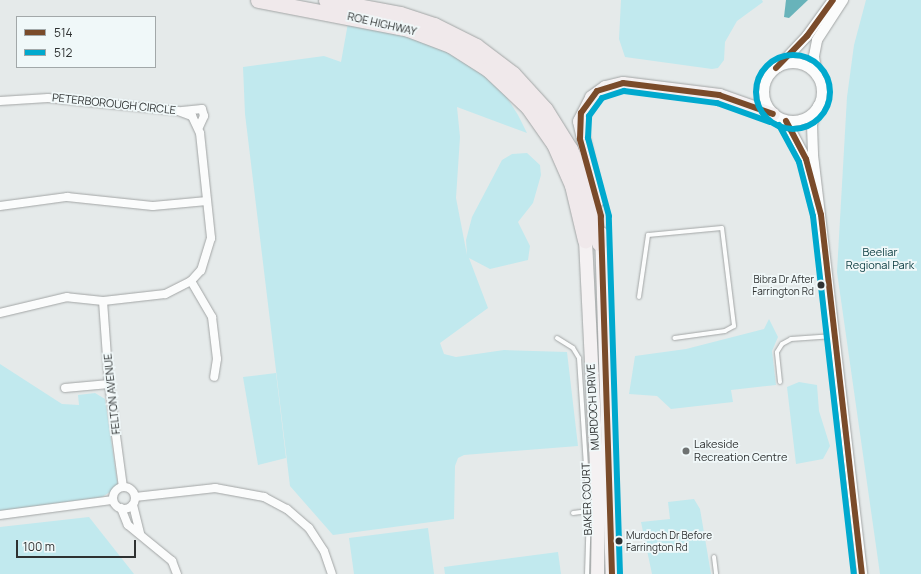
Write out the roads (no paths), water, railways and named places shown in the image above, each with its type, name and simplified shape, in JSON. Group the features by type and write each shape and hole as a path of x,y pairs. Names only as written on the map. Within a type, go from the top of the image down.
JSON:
{"highway":[{"name":"ROE HIGHWAY","path":"260,0 408,28 450,45 488,69 528,107 554,144 572,185 585,240"},
{"name":"ROE HIGHWAY","path":"326,0 400,14 434,25 476,46 513,74 545,109 570,149 588,192 600,243"}],"main road":[{"name":"MURDOCH DRIVE","path":"612,574 600,243 601,216 579,130 581,112 597,91 623,83 719,95 773,114"},
{"name":"MURDOCH DRIVE","path":"585,240 598,505 597,574"}],"street":[{"path":"821,215 806,159 786,121 773,114 763,94 766,79 807,36 833,0"},
{"path":"842,0 817,40 814,56 817,77 822,91 812,140 862,574"},
{"path":"776,68 799,64 817,77"},
{"name":"PETERBOROUGH CIRCLE","path":"0,102 48,98 182,111 192,116 199,127"},
{"path":"786,121 808,117 818,106"},
{"path":"0,313 67,297 103,301 165,294 191,281 210,248 207,201 199,127 204,116 202,109 182,111"},
{"path":"0,206 67,196 153,206 207,201"},
{"path":"191,281 212,317 217,359 214,377"},
{"name":"FELTON AVENUE","path":"103,301 109,384 123,487"},
{"path":"65,388 109,384"},
{"path":"113,500 115,492 123,487 131,489 140,534"},
{"path":"121,508 134,501 216,488 264,497 287,508 309,528 324,551 332,574"},
{"path":"113,500 121,508 126,522 172,561 177,574"},
{"path":"0,515 113,500"}],"lane":[{"path":"639,297 648,235 720,226 735,322 725,331 674,338"},
{"path":"780,382 778,352 782,344 791,339 835,336"},
{"name":"BAKER COURT","path":"557,338 573,348 579,358 589,511 587,574"},
{"path":"573,513 589,511"},
{"path":"714,557 716,574"}],"water":[{"path":"786,0 808,0 789,18 784,17"}],"place":[{"name":"Bibra Dr After Farrington Rd","path":"821,285"},
{"name":"Lakeside Recreation Centre","path":"686,451"},
{"name":"Murdoch Dr Before Farrington Rd","path":"619,541"}],"park label":[{"name":"Beeliar Regional Park","path":"880,259"}]}
